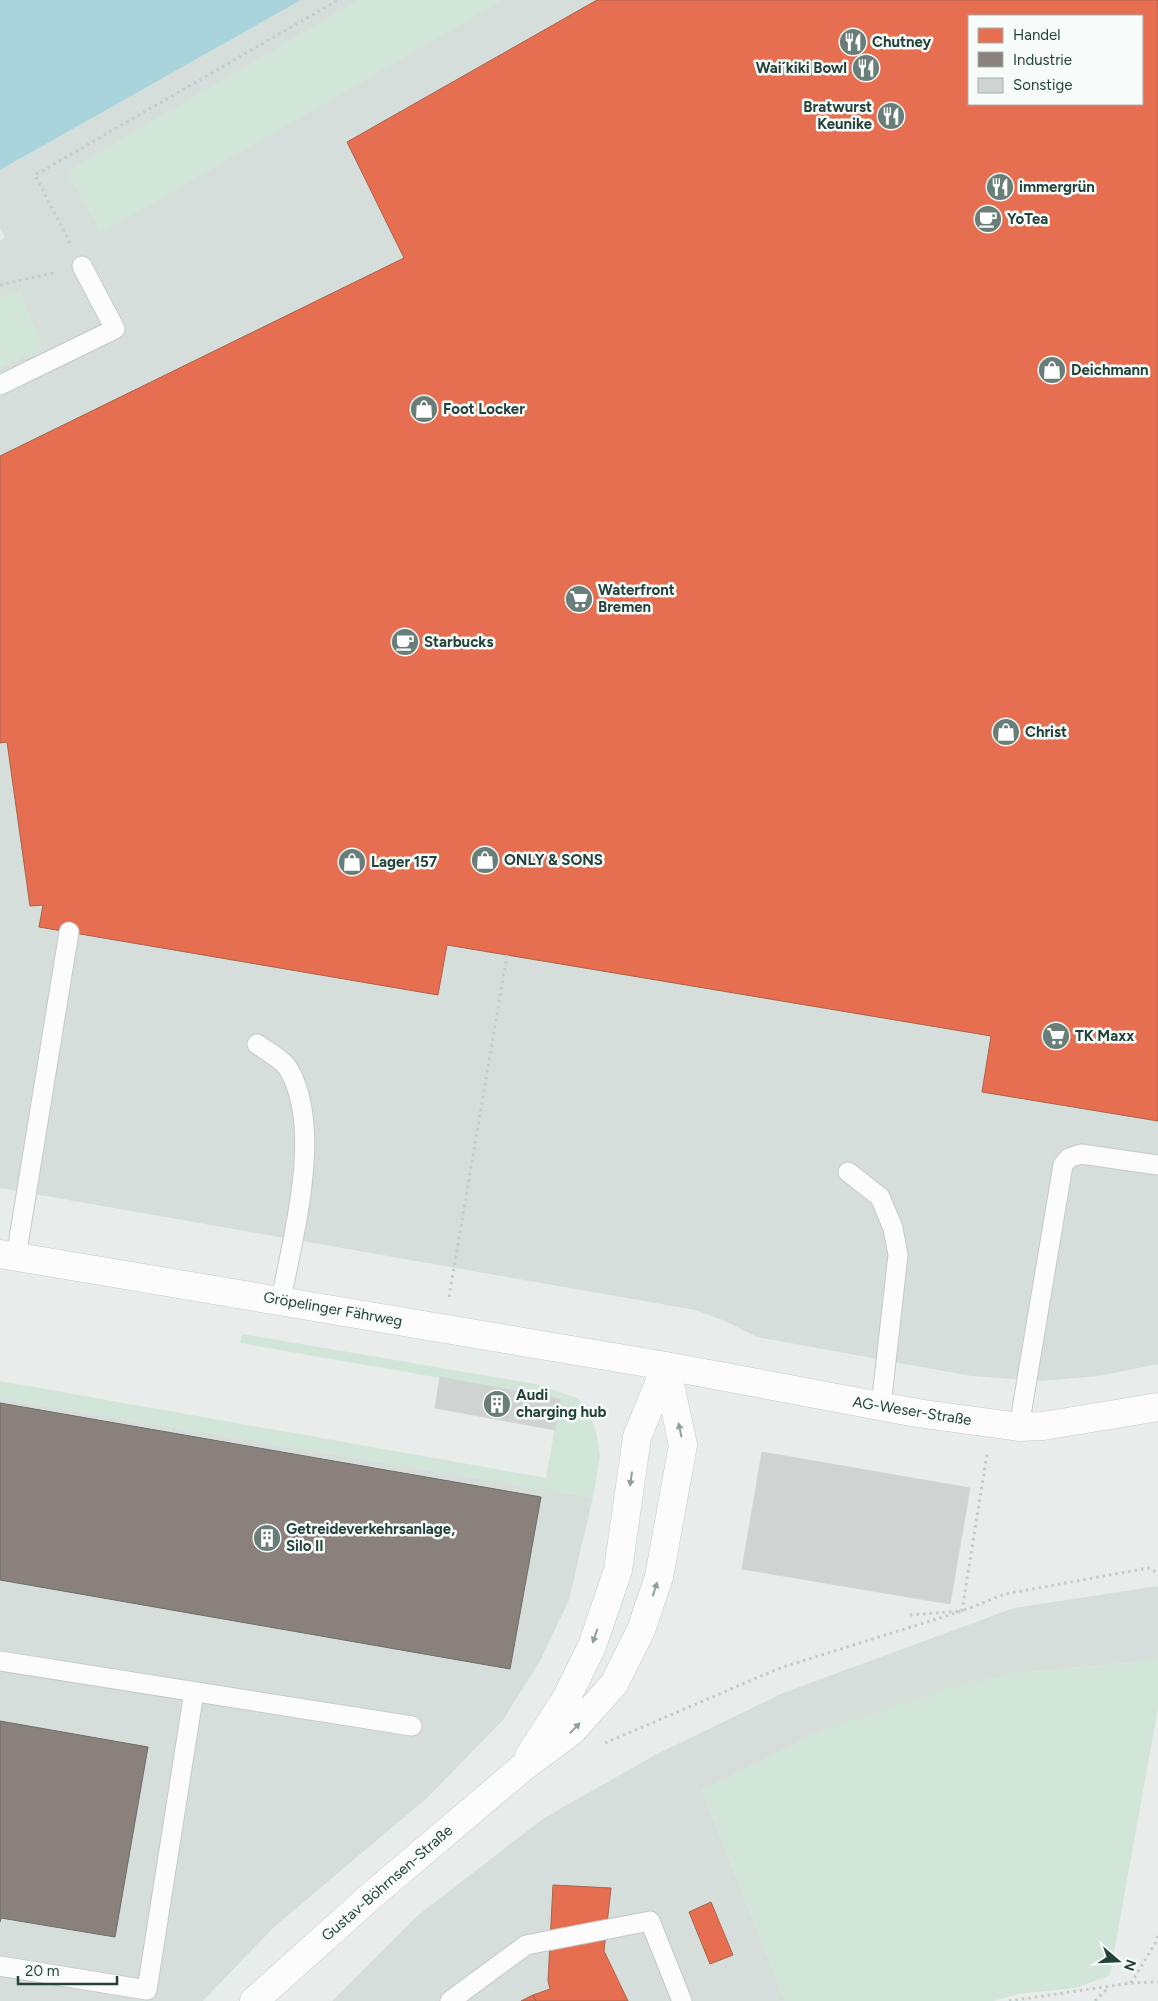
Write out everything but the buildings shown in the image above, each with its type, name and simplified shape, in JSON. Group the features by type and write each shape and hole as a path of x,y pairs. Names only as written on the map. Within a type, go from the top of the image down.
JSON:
{"street":[{"name":"Gröpelinger Fährweg","path":"8,1255 666,1366"},
{"name":"AG-Weser-Straße","path":"666,1366 881,1406 1019,1427 1043,1426 1158,1407"},
{"name":"Gustav-Böhrnsen-Straße","path":"522,1768 567,1697 592,1646 618,1570 637,1437 666,1366"},
{"name":"Gustav-Böhrnsen-Straße","path":"254,2001 371,1896 522,1768 572,1731 614,1684 641,1630 659,1577 683,1444 666,1366"}],"lane":[{"path":"0,385 115,329 82,266"},
{"path":"8,1255 69,932"},
{"path":"257,1044 289,1068 301,1100 306,1127 300,1198 281,1300"},
{"path":"1019,1427 1063,1165 1069,1158 1081,1154 1158,1166"},
{"path":"848,1172 880,1196 893,1228 898,1255 881,1406"},
{"path":"0,1661 412,1726"},
{"path":"0,1966 147,1990 194,1692"},
{"path":"450,2001 526,1945 650,1921 682,2001"}],"path":[{"path":"0,285 82,266 35,175 338,0"},
{"path":"444,1328 506,955"},
{"path":"962,1612 992,1423"},
{"path":"597,1747 780,1668 962,1612 1005,1594 1148,1568 1158,1573"},
{"path":"910,1615 962,1612"},
{"path":"1131,1984 1156,1942 1158,1934"},
{"path":"1009,2001 1110,1986 1158,1982"},
{"path":"1095,2001 1110,1986"}],"shaded area":[{"name":"Waterfront Bremen","path":"301,0 1158,0 1158,1364 1099,1376 1040,1381 971,1376 757,1337 725,1321 695,1310 0,1188 0,241 5,237 0,228 0,170"},
{"path":"0,1398 593,1497 569,1600 540,1661 503,1720 427,1798 274,1927 203,2001 0,2001"},
{"path":"1158,1586 1158,1660 1016,1673 702,1790 785,2001 332,2001 417,1916 544,1818 655,1755 783,1693 1014,1608"}],"green space":[{"path":"359,0 503,0 101,233 67,171"},
{"path":"20,290 43,350 0,367 0,298"},
{"path":"242,1334 536,1384 577,1398 587,1409 596,1431 600,1456 593,1497 0,1398 0,1381 546,1478 560,1399 240,1343"},
{"path":"1158,1660 1158,1708 1110,1975 1076,1988 1018,1994 993,2001 785,2001 702,1790 823,1730 956,1686 1016,1673"}],"water":[{"path":"0,0 301,0 0,170"}],"place":[{"name":"Chutney","path":"853,42"},
{"name":"Wai´kiki Bowl","path":"866,68"},
{"name":"Bratwurst Keunike","path":"891,116"},
{"name":"immergrün","path":"1000,187"},
{"name":"YoTea","path":"988,219"},
{"name":"Deichmann","path":"1052,370"},
{"name":"Foot Locker","path":"424,409"},
{"name":"Waterfront Bremen","path":"579,599"},
{"name":"Starbucks","path":"405,642"},
{"name":"Christ","path":"1006,732"},
{"name":"ONLY & SONS","path":"485,860"},
{"name":"Lager 157","path":"352,862"},
{"name":"TK Maxx","path":"1056,1036"},
{"name":"Audi charging hub","path":"497,1404"},
{"name":"Getreideverkehrsanlage, Silo II","path":"267,1538"}]}
